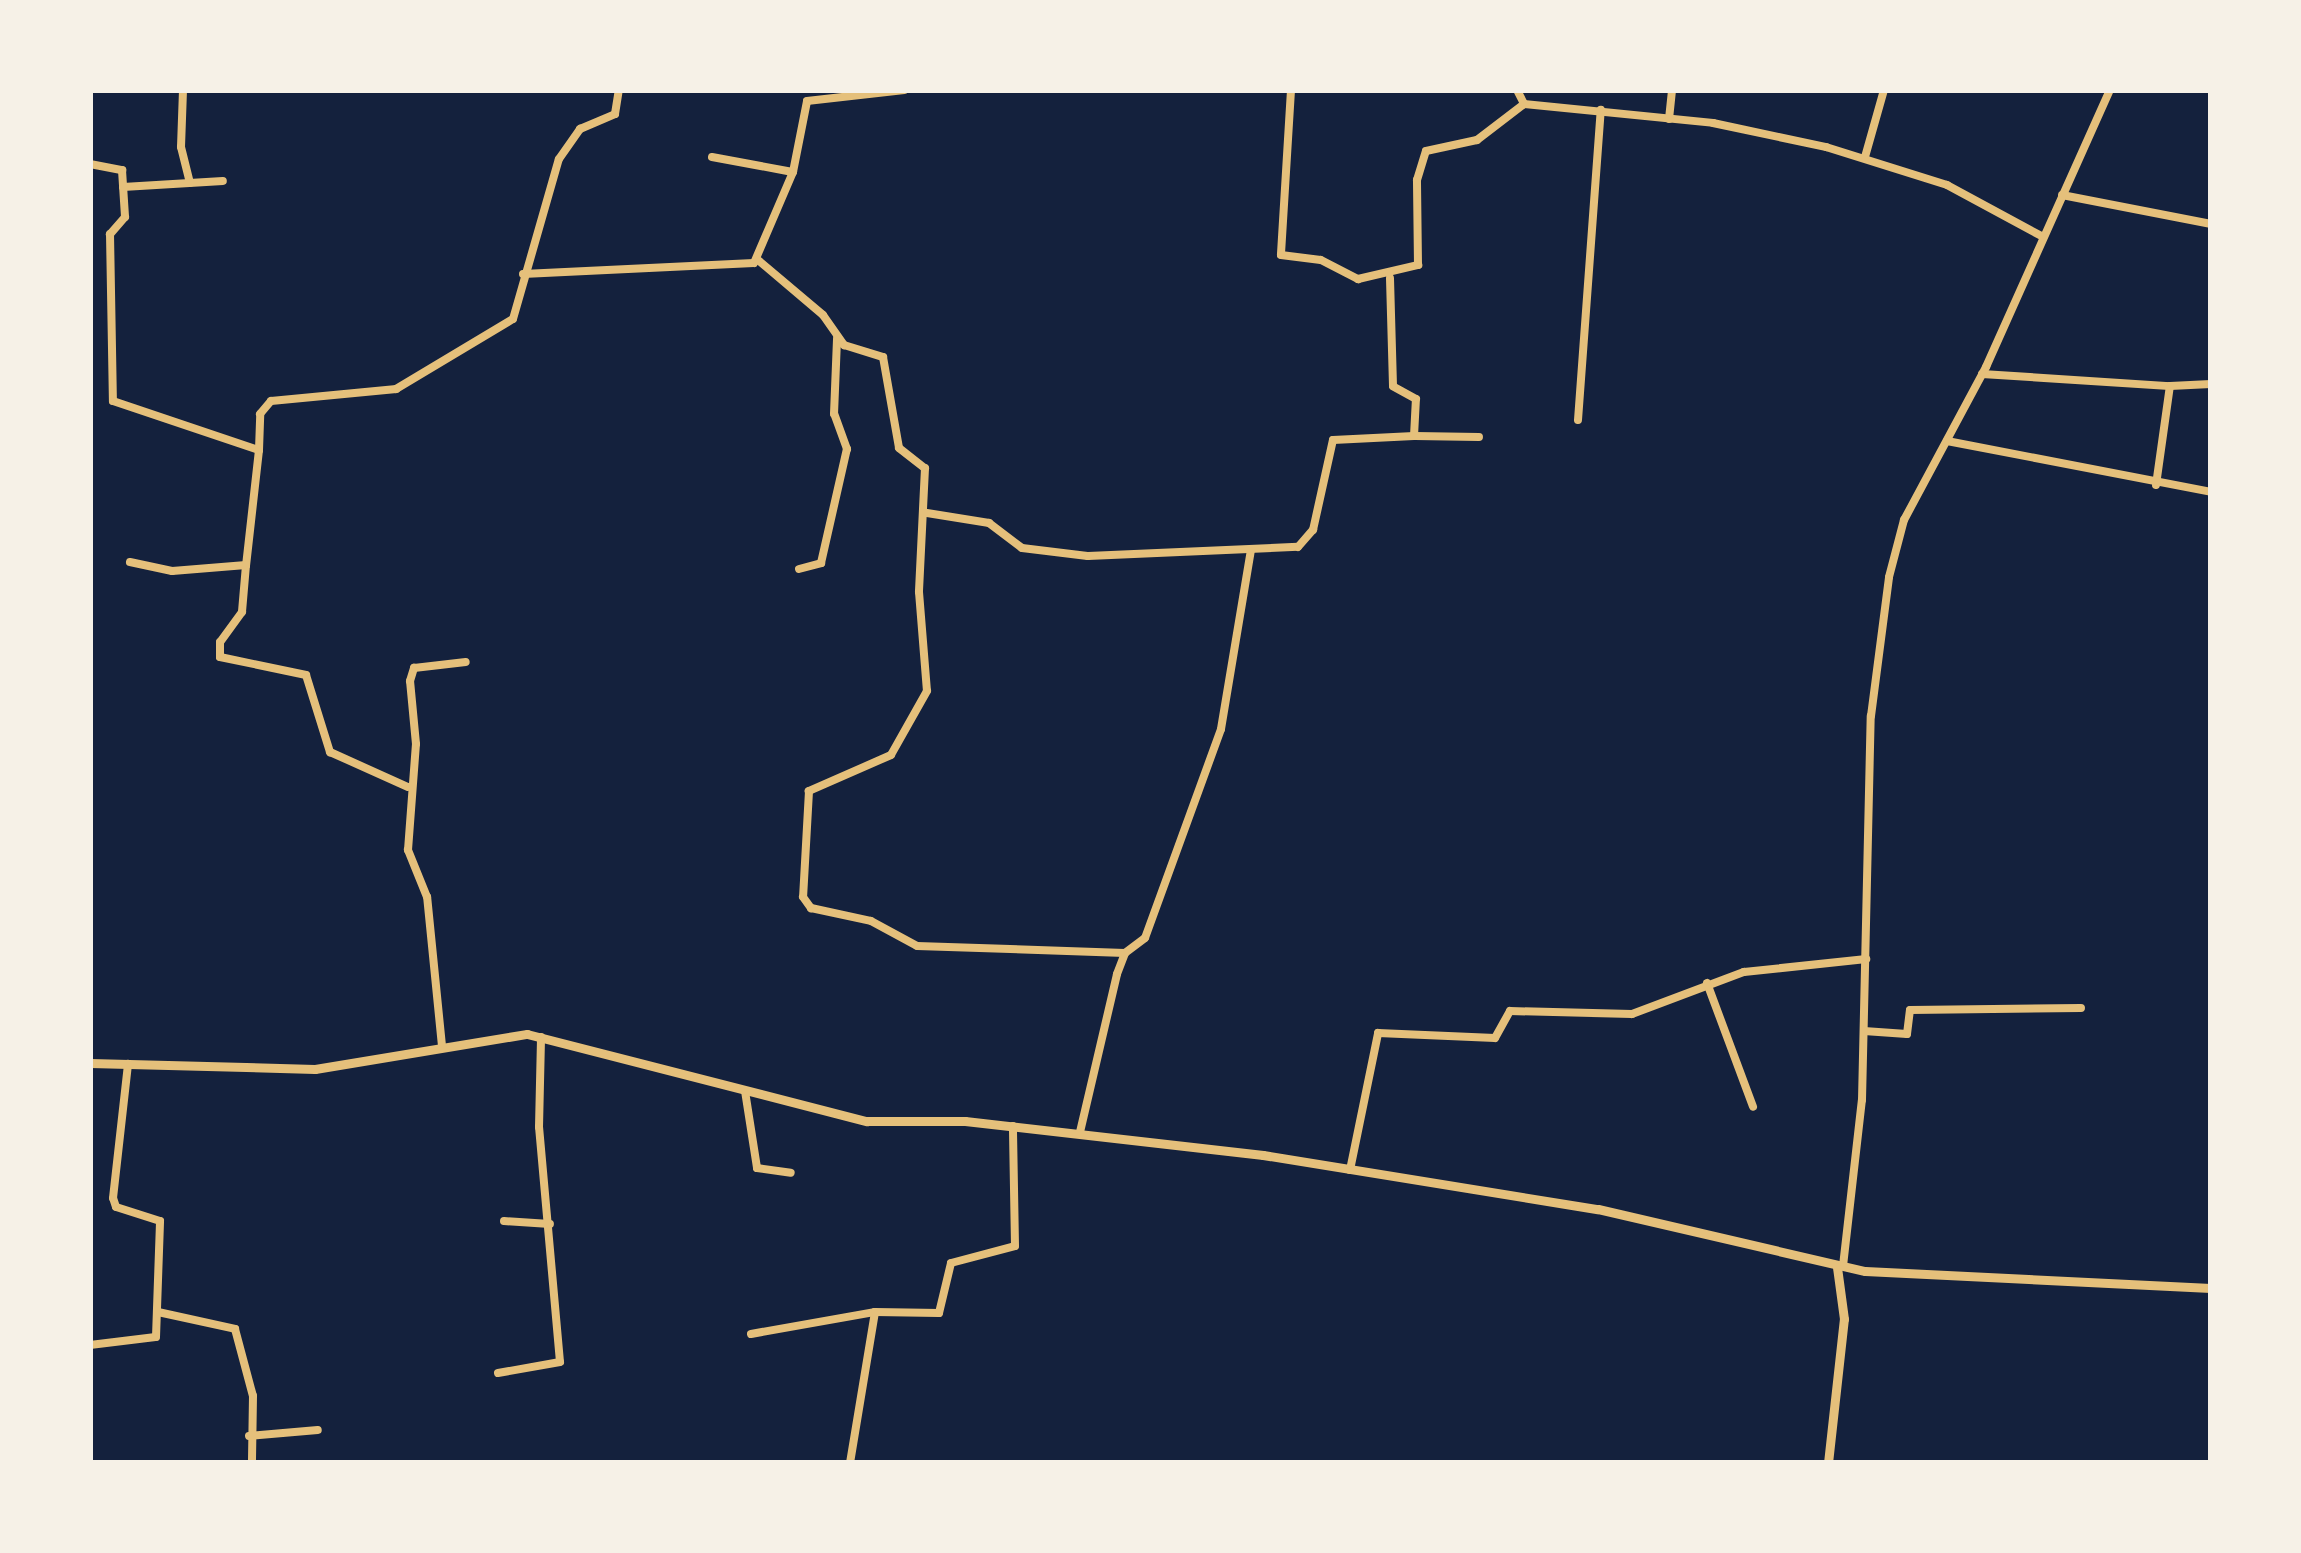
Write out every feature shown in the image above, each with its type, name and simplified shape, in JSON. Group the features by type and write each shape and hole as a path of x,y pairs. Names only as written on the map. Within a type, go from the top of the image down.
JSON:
{"street":[{"path":"183,90 181,148 190,183"},
{"path":"408,787 330,752 306,675 220,657 220,642 242,612 260,414 271,401 378,393 417,380 513,319 567,143 615,115 619,90"},
{"path":"758,260 793,172 807,100 904,90"},
{"path":"1291,90 1281,255 1321,260 1358,280 1390,278 1415,269 1420,259 1422,157 1477,140 1524,104 1670,119 1865,157 1947,185 2043,237"},
{"path":"1517,90 1524,104"},
{"path":"1670,119 1672,90"},
{"path":"1865,157 1884,90"},
{"path":"1828,1463 1829,1400 1844,1328 1840,1267 1864,1031 1880,624 1904,520 1982,374 2110,90"},
{"path":"1578,420 1601,110"},
{"path":"712,157 793,172"},
{"path":"90,164 120,167 123,187 125,217 110,234 113,401 259,450"},
{"path":"123,187 223,181"},
{"path":"2062,195 2211,224"},
{"path":"524,274 758,260 823,315 837,338 886,361 899,448 925,468 927,513 919,592 927,691 891,755 808,790 802,897 811,908 871,921 917,946 1125,953 1145,938 1210,763 1251,549"},
{"path":"1390,278 1391,379 1396,392 1417,398 1414,436"},
{"path":"799,569 821,563 848,448 834,414 837,338"},
{"path":"1982,374 2170,386 2211,384"},
{"path":"2156,485 2170,386"},
{"path":"927,513 989,523 1022,548 1088,556 1305,543 1333,440 1479,437"},
{"path":"1947,442 2211,492"},
{"path":"130,562 172,571 246,565"},
{"path":"442,1046 428,904 408,850 408,787 416,745 411,673 466,662"},
{"path":"1080,1132 1125,953"},
{"path":"1350,1170 1378,1034 1496,1037 1510,1011 1632,1014 1707,982 1866,959"},
{"path":"1707,982 1753,1107"},
{"path":"1864,1031 1907,1034 1910,1010 2081,1008"},
{"path":"498,1373 560,1366 541,1037"},
{"path":"90,1063 316,1069 442,1046 541,1037 867,1121 1080,1132 1350,1170 1598,1209 1840,1267 2211,1288"},
{"path":"90,1345 152,1343 158,1312 160,1221 116,1208 112,1198 128,1062"},
{"path":"745,1091 757,1168 790,1173"},
{"path":"751,1334 875,1312 939,1313 951,1263 1015,1246 1013,1126"},
{"path":"504,1221 550,1224"},
{"path":"158,1312 232,1326 253,1396 249,1436 253,1463"},
{"path":"850,1463 875,1312"},
{"path":"249,1436 318,1430"}]}
